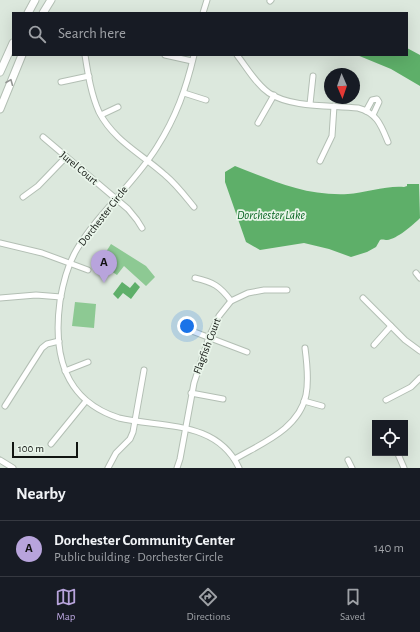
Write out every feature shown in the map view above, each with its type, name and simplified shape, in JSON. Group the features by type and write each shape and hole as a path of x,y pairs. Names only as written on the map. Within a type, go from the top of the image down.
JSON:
{"main road":[{"path":"29,12 35,0"},
{"path":"44,12 51,0"},
{"path":"0,72 12,45"},
{"path":"0,109 22,56"}],"street":[{"path":"203,12 207,0"},
{"path":"85,56 95,101 101,115 116,136 170,179 194,207"},
{"path":"170,56 192,61"},
{"name":"Dorchester Circle","path":"194,56 184,93 169,128 147,161 89,230 70,263 61,297 58,318 60,356 65,371 75,388 86,401 108,414 123,419 200,432 214,438 227,449 235,459 239,468"},
{"path":"238,56 261,86 274,95 290,102 358,108 373,115 379,122 388,142"},
{"path":"61,82 89,76"},
{"path":"310,104 313,76"},
{"path":"184,93 206,100"},
{"path":"258,123 274,95"},
{"path":"366,111 372,100 377,99 379,105 373,115"},
{"path":"320,161 332,136 334,106"},
{"path":"101,115 118,107"},
{"name":"Jurel Court","path":"43,137 135,217 142,228"},
{"path":"23,197 38,186 66,157"},
{"path":"0,243 34,250 88,270"},
{"path":"416,274 420,278"},
{"path":"195,278 209,281 218,286 232,301"},
{"name":"Flagfish Court","path":"176,468 180,459 191,393 209,337 219,316 232,301 248,293 264,290 287,290"},
{"path":"0,298 36,295 61,297"},
{"path":"362,298 410,344 420,350"},
{"path":"374,345 391,326"},
{"path":"184,328 247,352"},
{"path":"5,406 42,348 47,344 59,341"},
{"path":"235,459 283,430 298,414 304,401 307,389 307,364 305,348"},
{"path":"65,371 88,362"},
{"path":"108,468 116,453 132,435 144,370"},
{"path":"386,400 408,389 420,378"},
{"path":"191,393 223,399"},
{"path":"52,444 86,401"},
{"path":"304,401 322,406"},
{"path":"399,456 404,468"},
{"path":"0,460 13,468"},
{"path":"348,460 352,468"}],"shaded area":[{"path":"111,244 146,266 155,277 146,286 124,266 117,275 99,263"},
{"path":"75,302 96,304 94,328 72,326"}],"water":[{"path":"408,49 420,55 420,86 391,69 359,56 408,56"},
{"name":"Dorchester Lake","path":"235,166 290,186 318,193 348,194 391,187 404,187 407,186 407,184 419,184 420,218 409,228 395,237 387,240 380,240 376,247 367,252 351,257 329,249 304,243 260,250 246,242 225,182 225,172"},
{"path":"122,282 130,288 135,282 140,287 131,299 123,293 118,299 113,294"}],"place":[{"name":"Dorchester Community Center","path":"104,283"}]}
